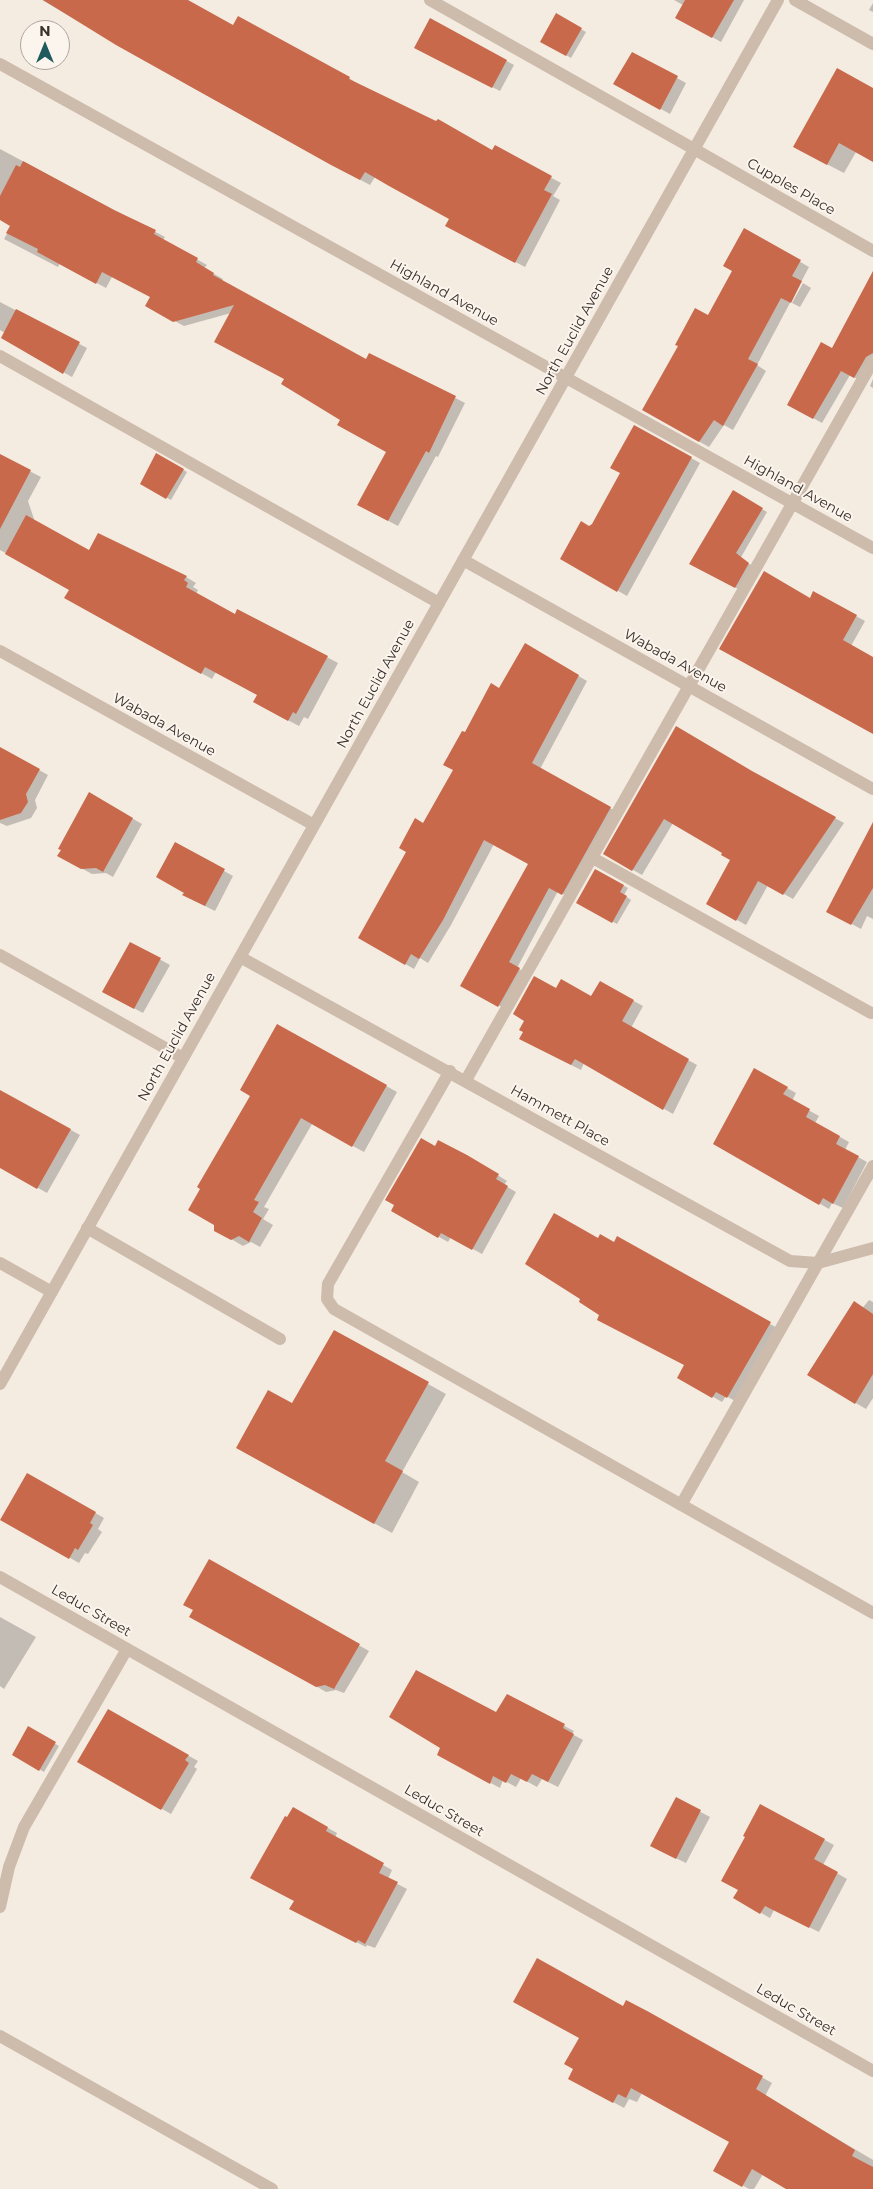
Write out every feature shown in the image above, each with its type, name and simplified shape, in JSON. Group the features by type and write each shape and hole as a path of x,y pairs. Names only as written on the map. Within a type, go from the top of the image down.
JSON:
{"street":[{"name":"Cupples Place","path":"430,0 873,251"},
{"name":"North Euclid Avenue","path":"0,1384 778,0"},
{"path":"795,0 873,44"},
{"name":"Highland Avenue","path":"0,64 873,548"},
{"path":"0,356 439,603"},
{"path":"466,1080 873,361"},
{"name":"Wabada Avenue","path":"463,560 873,789"},
{"name":"Wabada Avenue","path":"0,650 314,825"},
{"path":"591,857 871,1013"},
{"path":"0,955 183,1058"},
{"name":"Hammett Place","path":"240,957 450,1071 790,1261 818,1263 873,1248"},
{"path":"450,1071 328,1284 327,1299 334,1310 873,1613"},
{"path":"681,1505 873,1166"},
{"path":"87,1228 280,1339"},
{"path":"0,1263 52,1292"},
{"name":"Leduc Street","path":"0,1577 873,2071"},
{"path":"0,1907 9,1867 24,1827 127,1649"},
{"path":"0,2036 272,2189"}],"building":[{"path":"43,0 188,0 233,25 238,16 350,77 349,79 436,121 438,119 492,150 495,145 552,176 544,190 552,194 515,263 445,226 449,219 365,172 360,180 331,165 116,45"},
{"path":"685,0 734,0 712,38 675,18"},
{"path":"556,13 582,28 566,56 540,42"},
{"path":"430,18 507,60 492,88 414,48"},
{"path":"632,52 678,76 660,110 613,84"},
{"path":"837,68 873,88 873,162 839,143 827,165 793,147"},
{"path":"23,161 114,210 156,230 154,234 198,258 196,262 214,273 213,275 366,359 369,353 456,396 429,453 426,451 388,521 357,505 386,452 337,425 340,420 281,384 284,379 214,342 234,305 173,322 145,306 150,297 102,272 96,284 37,252 38,249 6,233 10,226 0,220 0,196 16,165 20,167"},
{"path":"744,228 801,260 792,276 802,281 791,303 781,298 748,359 758,364 723,426 714,420 699,442 642,410 678,346 675,345 695,308 708,315 732,271 723,266"},
{"path":"873,271 873,353 866,357 854,378 841,371 813,419 787,405 821,342 832,348"},
{"path":"16,309 80,342 63,374 1,338"},
{"path":"634,425 692,457 617,592 560,559 581,521 589,526 592,524 620,473 610,468"},
{"path":"156,453 184,469 166,499 140,484"},
{"path":"0,454 31,470 0,529"},
{"path":"733,490 763,508 736,553 749,563 735,588 689,564"},
{"path":"26,515 89,550 98,533 187,576 184,580 188,583 186,587 235,614 237,609 328,656 296,714 293,712 288,721 253,702 257,695 205,667 201,674 64,598 69,590 5,554"},
{"path":"764,571 810,598 813,591 857,615 843,640 873,657 873,734 719,649"},
{"path":"525,643 579,675 532,763 611,807 562,895 549,888 509,962 520,968 498,1007 460,986 528,864 484,840 443,920 419,959 411,954 405,965 358,938 406,852 399,848 415,818 423,823 453,770 443,765 462,731 465,732 491,683 499,688"},
{"path":"676,726 752,771 836,817 783,895 758,881 736,921 706,904 730,860 721,855 722,853 664,819 632,871 603,854"},
{"path":"0,747 40,769 26,794 28,802 21,813 0,820"},
{"path":"89,792 133,818 103,872 96,868 81,869 57,856 61,850 58,849"},
{"path":"873,822 873,888 851,925 826,912"},
{"path":"175,842 225,869 205,906 182,895 184,893 156,877"},
{"path":"595,869 624,885 620,892 627,896 612,923 576,903"},
{"path":"130,942 161,958 134,1009 102,992"},
{"path":"534,976 556,988 561,979 591,996 600,981 634,1000 622,1021 689,1059 663,1110 575,1059 571,1065 519,1039 523,1032 519,1030 524,1021 513,1014"},
{"path":"277,1024 387,1085 352,1147 301,1118 254,1200 259,1202 253,1212 262,1218 249,1242 239,1236 231,1240 214,1231 214,1225 188,1210 200,1189 197,1187 250,1096 240,1090"},
{"path":"754,1068 788,1087 783,1094 810,1109 806,1117 840,1136 836,1144 859,1156 833,1204 823,1198 819,1205 713,1144"},
{"path":"0,1090 71,1129 37,1189 0,1168"},
{"path":"421,1138 435,1146 438,1140 467,1155 499,1174 496,1179 508,1186 472,1250 441,1233 438,1238 391,1211 394,1205 385,1200"},
{"path":"554,1213 598,1238 600,1234 614,1242 617,1236 771,1322 727,1398 716,1392 712,1398 677,1378 684,1365 597,1320 599,1315 579,1302 580,1299 525,1264"},
{"path":"854,1301 873,1314 873,1374 855,1404 807,1375"},
{"path":"334,1330 429,1382 385,1461 403,1471 374,1524 236,1448 268,1390 292,1403"},
{"path":"27,1473 96,1512 90,1523 93,1525 78,1550 75,1548 69,1559 0,1520"},
{"path":"209,1559 360,1644 334,1689 325,1685 316,1687 189,1617 193,1610 183,1605"},
{"path":"416,1670 496,1712 507,1694 565,1724 563,1728 574,1734 548,1782 532,1774 527,1782 511,1774 506,1783 493,1776 490,1784 437,1755 440,1748 389,1717"},
{"path":"108,1709 189,1755 185,1760 189,1763 161,1810 77,1762"},
{"path":"28,1726 56,1742 39,1771 12,1755"},
{"path":"676,1797 701,1810 676,1859 650,1846"},
{"path":"760,1804 825,1839 814,1859 838,1872 809,1928 765,1906 760,1914 733,1898 738,1890 721,1881 745,1837 743,1836"},
{"path":"293,1807 328,1827 326,1831 384,1863 379,1873 398,1882 365,1944 358,1940 356,1943 289,1909 294,1901 250,1878 285,1816 287,1817"},
{"path":"537,1958 623,2006 626,2000 649,2012 763,2076 756,2089 855,2150 852,2156 873,2167 873,2189 786,2189 752,2169 742,2187 713,2171 729,2142 631,2088 626,2098 618,2094 613,2103 568,2079 573,2069 564,2064 579,2038 513,2002"}]}
